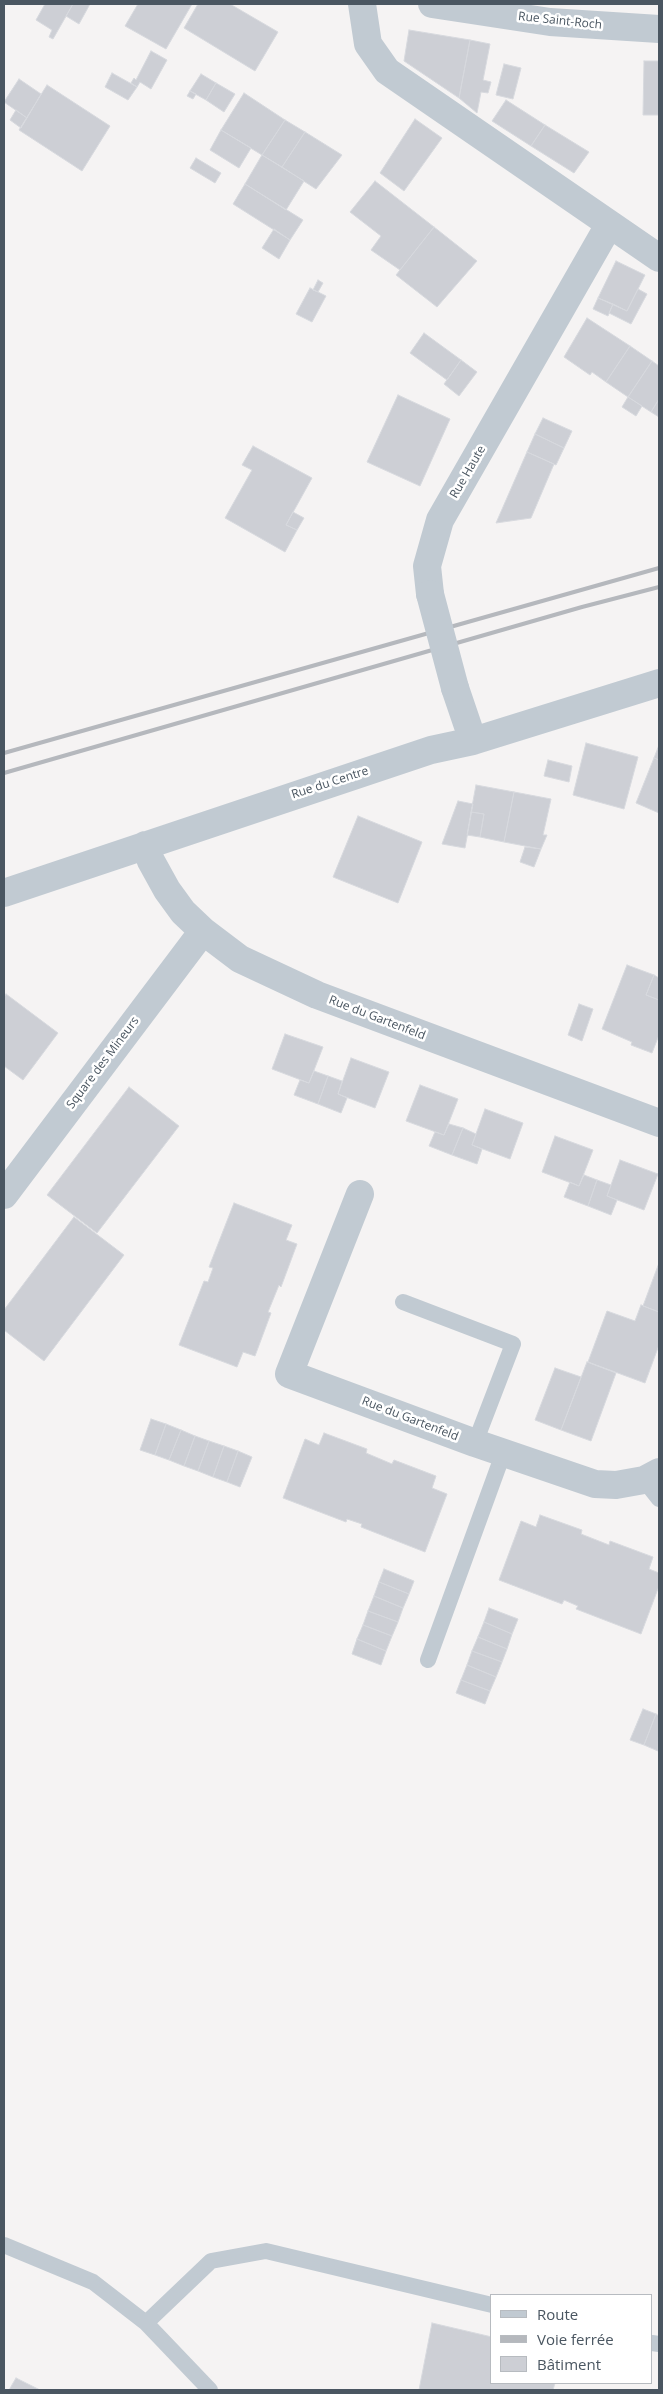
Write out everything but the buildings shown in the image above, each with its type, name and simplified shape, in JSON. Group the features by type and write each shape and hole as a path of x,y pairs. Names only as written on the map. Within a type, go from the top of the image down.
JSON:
{"street":[{"path":"362,4 368,44 387,71 659,258"},
{"name":"Rue Saint-Roch","path":"432,4 551,13 659,29"},
{"name":"Rue Haute","path":"473,741 455,688 430,594 427,566 440,520 609,225"},
{"name":"Rue du Centre","path":"4,893 145,844 431,750 473,741 659,683"},
{"name":"Rue du Gartenfeld","path":"145,844 151,861 167,890 183,912 203,931 240,959 301,988 415,1033 659,1123"},
{"name":"Square des Mineurs","path":"4,1195 203,931"},
{"name":"Rue du Gartenfeld","path":"360,1194 290,1374 503,1454 595,1484 654,1484"}],"lane":[{"path":"403,1302 513,1344 475,1443"},
{"path":"428,1660 503,1454"},
{"path":"4,2245 94,2282 146,2323 210,2390"},
{"path":"146,2323 211,2261 266,2252 490,2305"}],"railway":[{"path":"4,753 659,568"},
{"path":"4,773 582,607 659,587"}]}
